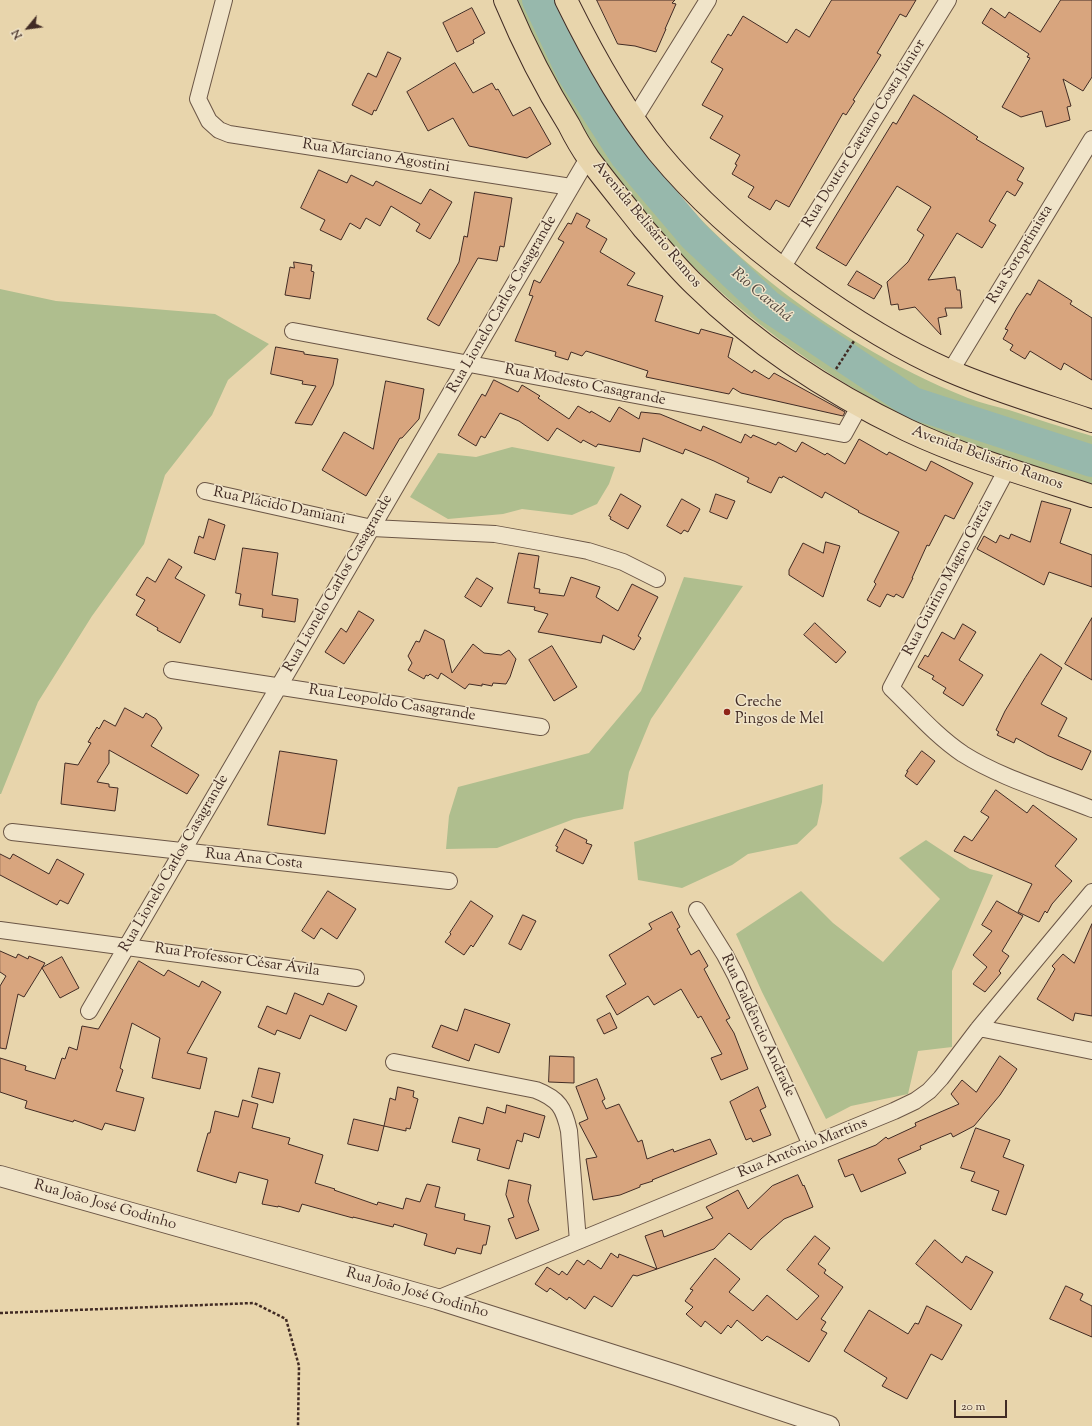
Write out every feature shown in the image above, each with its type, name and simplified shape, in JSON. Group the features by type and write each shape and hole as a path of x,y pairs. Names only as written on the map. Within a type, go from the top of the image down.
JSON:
{"main road":[{"name":"Avenida Belisário Ramos","path":"505,0 528,51 555,103 588,158 633,214 695,286 742,326 779,355 825,385 906,429 948,448 1007,469 1092,496"},
{"path":"566,0 612,85 658,152 708,206 745,239 830,303 865,326 912,353 950,372 981,384 1092,421"}],"street":[{"name":"Rua Marciano Agostini","path":"224,0 198,99 208,121 219,130 229,134 571,187"},
{"path":"634,119 708,0"},
{"name":"Rua Doutor Caetano Costa Júnior","path":"782,268 948,0"},
{"name":"Rua Soroptimista","path":"950,372 1092,139"},
{"name":"Rua Lionelo Carlos Casagrande","path":"89,1011 588,158"},
{"name":"Rua Modesto Casagrande","path":"293,331 844,434 860,405"},
{"name":"Rua Guirino Magno Garcia","path":"1007,469 891,688 945,740 963,754 1009,777 1092,809"},
{"name":"Rua Plácido Damiani","path":"205,491 372,528 496,534 588,551 616,560 657,579"},
{"name":"Rua Leopoldo Casagrande","path":"172,670 541,727"},
{"name":"Rua Ana Costa","path":"12,832 448,882"},
{"name":"Rua Antônio Martins","path":"437,1299 894,1111 915,1101 929,1091 941,1078 979,1028 1092,892"},
{"name":"Rua Galdêncio Andrade","path":"697,910 725,955 736,976 811,1145"},
{"name":"Rua Professor César Ávila","path":"0,930 356,978"},
{"path":"979,1028 1092,1051"},
{"path":"394,1062 536,1090 550,1095 566,1116 570,1131 578,1241"},
{"name":"Rua João José Godinho","path":"0,1176 437,1299 676,1375 829,1426"}],"path":[{"path":"834,372 853,344"},
{"path":"0,1313 254,1303 286,1319 299,1366 298,1426"}],"green space":[{"path":"516,0 551,0 590,77 605,102 640,150 678,195 720,238 764,277 812,313 862,345 914,374 973,400 1092,436 1092,486 1027,465 942,434 884,406 847,385 812,362 777,338 744,312 681,255 652,224 611,171 569,108 545,62"},
{"path":"0,289 56,301 215,314 269,344 228,380 212,415 165,475 144,544 92,616 38,702 1,794 0,794"},
{"path":"512,447 615,467 609,484 597,504 572,515 522,509 503,514 448,519 410,497 438,453 476,457"},
{"path":"684,577 743,586 651,719 629,772 623,809 574,819 497,848 446,849 449,816 458,787 589,753 641,691"},
{"path":"823,784 822,802 817,825 797,844 748,854 732,865 682,888 638,880 634,842"},
{"path":"926,840 970,869 993,875 952,971 952,1047 918,1051 908,1094 851,1106 826,1119 762,992 736,934 801,891 833,923 883,962 940,899 899,858"}],"building":[{"path":"597,0 675,0 672,3 676,4 656,52 635,46 618,44"},
{"path":"832,0 916,0 906,17 900,14 877,53 881,55 853,100 855,101 846,115 843,113 789,207 776,200 770,210 748,197 754,187 732,174 740,155 710,138 723,116 702,105 723,69 711,62 728,34 731,36 743,16 787,43 796,29 809,37"},
{"path":"1061,0 1092,0 1092,77 1083,91 1063,79 1071,106 1067,107 1070,120 1046,127 1042,111 1021,117 1002,107 1030,58 1027,57 1029,54 982,23 991,8 1005,18 1009,12 1040,32"},
{"path":"472,8 485,33 473,40 474,43 457,52 443,23"},
{"path":"388,52 401,58 376,111 374,110 372,115 352,105 368,73 376,77"},
{"path":"455,63 473,93 492,83 496,90 498,89 513,116 530,107 551,144 527,158 469,146 453,118 428,131 407,92"},
{"path":"914,95 978,137 976,139 1024,168 1017,180 1023,183 1015,196 1007,191 989,221 996,225 982,248 957,233 928,280 955,277 957,290 960,290 962,308 945,308 947,316 938,318 941,335 915,307 899,310 898,304 891,305 887,282 908,262 924,235 917,230 931,207 897,186 846,266 816,248 893,122 896,124"},
{"path":"319,170 347,183 351,175 373,186 376,181 421,204 430,189 452,202 430,239 416,231 420,224 391,206 380,226 366,218 360,229 350,223 341,240 320,230 325,220 301,208"},
{"path":"475,192 512,198 504,247 500,246 497,261 478,258 439,326 427,319 459,262 464,236 467,237"},
{"path":"577,213 590,220 586,227 607,239 600,252 635,273 627,285 663,296 655,321 699,334 701,329 733,338 728,357 752,373 754,370 769,379 774,373 845,412 843,416 741,393 733,388 729,394 646,377 648,371 586,351 582,356 571,352 568,360 555,356 556,352 515,341 533,296 529,295 534,280 540,283 564,242 558,239 568,223 571,224"},
{"path":"294,262 312,265 311,271 314,272 310,299 285,295 290,267 294,268"},
{"path":"857,271 882,286 874,299 848,285"},
{"path":"1039,280 1072,301 1070,304 1092,318 1092,380 1064,363 1061,370 1030,351 1025,359 1010,350 1013,345 1003,339 1008,330 1005,329 1017,308 1027,293 1030,295"},
{"path":"276,347 304,352 304,354 338,359 333,385 312,425 295,423 316,386 302,384 303,381 271,374"},
{"path":"494,380 518,392 522,385 540,396 538,398 569,419 578,406 590,413 591,411 610,422 619,407 639,419 641,412 660,414 701,431 703,426 741,443 745,434 751,438 753,435 776,445 778,442 796,452 802,442 825,455 827,453 845,464 859,439 887,455 889,452 926,471 931,461 973,483 954,519 945,515 929,546 927,545 903,598 896,594 894,597 887,594 880,607 867,600 876,584 874,582 899,532 858,512 859,511 825,492 822,498 783,476 782,478 779,477 771,493 747,482 749,478 714,461 685,449 683,454 643,438 640,452 598,444 596,447 583,440 581,443 557,428 548,441 519,421 500,413 485,438 481,436 476,446 458,435 482,394 485,396"},
{"path":"386,381 424,389 419,419 402,438 400,438 366,496 322,470 344,432 373,449"},
{"path":"621,494 641,506 628,529 610,519 611,517 609,516"},
{"path":"716,494 735,501 727,519 710,512"},
{"path":"682,499 700,509 688,532 684,530 681,534 667,526"},
{"path":"1042,501 1071,509 1060,543 1092,555 1092,587 1049,572 1044,585 977,549 984,536 996,543 1000,535 1009,539 1011,534 1030,542"},
{"path":"209,519 225,525 215,560 194,553 199,536 203,538"},
{"path":"826,542 840,546 823,597 789,575 789,570 803,543 823,553"},
{"path":"243,548 278,553 272,595 298,599 295,622 262,617 263,609 239,605 241,594 236,593"},
{"path":"519,553 539,556 534,588 540,589 539,593 564,596 571,577 600,587 596,597 618,611 632,584 658,597 638,636 641,638 634,650 603,635 601,643 538,632 548,614 534,610 535,607 508,603"},
{"path":"169,559 182,567 175,578 205,595 180,643 157,630 158,628 136,615 145,600 136,595 147,577 155,582"},
{"path":"477,578 493,588 481,607 465,597"},
{"path":"359,611 374,620 344,664 325,652 341,628 346,632"},
{"path":"1092,618 1092,680 1065,664"},
{"path":"815,623 846,652 836,663 804,635"},
{"path":"963,624 976,632 959,660 983,675 963,706 943,693 946,688 932,679 934,676 918,667 925,655 928,657 942,632 954,639"},
{"path":"425,630 444,640 452,673 473,644 484,653 501,655 509,650 516,659 506,684 493,683 492,686 482,684 482,686 469,684 465,689 441,673 438,679 430,674 428,676 426,675 424,679 408,670 412,663 408,656 416,641 419,642"},
{"path":"552,646 577,687 554,701 529,660"},
{"path":"1041,654 1062,668 1041,704 1067,718 1058,736 1091,751 1082,770 1047,755 1016,738 1014,743 997,735 999,732 996,730 1005,711"},
{"path":"125,708 143,718 146,713 156,719 162,728 151,746 199,775 187,794 109,750 109,763 97,782 109,784 109,787 118,788 115,811 61,804 65,763 78,765 91,743 88,742 97,727 99,729 104,720 115,726"},
{"path":"280,751 337,760 325,834 268,825"},
{"path":"922,751 935,761 917,785 905,776"},
{"path":"996,790 1027,813 1033,805 1077,839 1055,866 1072,881 1052,904 1047,913 1045,911 1039,922 1018,912 1032,884 954,851 964,836 972,841 989,817 981,812"},
{"path":"565,829 587,840 586,843 592,845 583,864 556,851 558,847 556,846"},
{"path":"0,854 10,859 13,854 49,874 57,859 84,874 68,904 60,900 57,905 0,875"},
{"path":"328,891 356,909 337,939 321,928 314,939 302,931"},
{"path":"471,901 493,916 473,947 471,945 464,955 445,942"},
{"path":"997,901 1023,916 1002,951 1009,956 999,971 1001,973 985,992 973,984 987,967 973,955 992,931 982,925"},
{"path":"672,912 680,927 677,929 691,955 699,950 708,966 704,969 730,1018 726,1020 734,1033 748,1069 721,1080 711,1058 722,1054 701,1016 698,1018 681,989 654,1005 648,996 617,1015 606,996 626,984 609,955 652,929 649,924"},
{"path":"523,915 536,921 521,950 509,944"},
{"path":"1092,924 1092,1016 1075,1013 1073,1021 1037,999 1055,969 1052,966 1063,954 1074,963"},
{"path":"0,951 16,958 18,954 28,959 29,956 45,963 24,997 18,994 6,1049 0,1048 0,986 6,976 0,972"},
{"path":"62,957 79,988 60,998 42,968"},
{"path":"139,961 164,976 168,970 199,987 202,981 221,992 187,1053 207,1058 200,1089 152,1078 160,1038 132,1023 120,1068 123,1070 116,1091 144,1098 135,1131 105,1123 102,1130 74,1120 73,1122 25,1108 27,1101 0,1092 0,1058 26,1066 25,1070 55,1079 62,1058 65,1059 69,1047 77,1050 82,1026 98,1029"},
{"path":"295,993 323,1005 328,993 357,1006 346,1031 310,1015 300,1039 277,1030 275,1035 258,1027 267,1006 286,1014"},
{"path":"465,1009 510,1024 499,1053 475,1044 469,1061 432,1047 441,1025 457,1031"},
{"path":"610,1013 617,1028 604,1034 597,1020"},
{"path":"550,1056 574,1057 574,1083 549,1082"},
{"path":"1000,1056 1017,1069 1000,1095 974,1126 953,1137 951,1133 920,1146 921,1149 898,1159 906,1173 861,1192 853,1174 845,1177 838,1160 876,1145 886,1137 888,1139 916,1126 915,1123 959,1104 951,1094 962,1080 976,1092"},
{"path":"259,1068 280,1073 273,1103 252,1097"},
{"path":"597,1079 605,1099 602,1101 606,1109 619,1104 638,1142 642,1140 647,1159 673,1149 674,1152 710,1139 717,1154 640,1185 640,1187 620,1195 593,1200 586,1159 597,1157 579,1123 588,1119 576,1087"},
{"path":"398,1087 414,1091 413,1097 418,1099 410,1129 406,1128 406,1131 384,1126 390,1098 395,1100"},
{"path":"758,1087 766,1107 760,1110 771,1135 753,1142 751,1138 746,1140 730,1102"},
{"path":"243,1100 258,1104 252,1128 290,1138 288,1144 323,1155 315,1183 377,1205 378,1202 403,1209 406,1198 420,1202 427,1184 440,1187 435,1207 465,1214 464,1220 490,1226 486,1245 483,1245 481,1254 457,1248 455,1254 424,1245 427,1234 394,1224 393,1227 302,1204 299,1212 278,1206 262,1204 268,1180 239,1172 236,1183 197,1171 208,1133 210,1133 215,1111 238,1117"},
{"path":"507,1105 545,1116 539,1138 524,1133 522,1142 517,1140 509,1169 477,1160 480,1149 452,1142 459,1117 483,1124 487,1107 505,1113"},
{"path":"354,1119 384,1126 378,1151 348,1144"},
{"path":"976,1128 1010,1140 1003,1157 1024,1165 1006,1215 992,1210 999,1191 971,1181 975,1172 961,1168"},
{"path":"798,1175 813,1207 784,1219 751,1250 729,1233 714,1249 657,1269 645,1236 662,1230 664,1237 713,1218 706,1207 738,1190 748,1209 772,1186"},
{"path":"509,1180 531,1185 528,1201 539,1230 516,1239 508,1219 514,1217 506,1195"},
{"path":"815,1236 830,1248 818,1264 826,1270 824,1273 843,1287 821,1319 826,1322 821,1330 827,1333 809,1362 767,1336 762,1341 737,1320 731,1328 728,1325 721,1334 705,1321 701,1327 686,1314 693,1307 685,1301 693,1290 690,1289 715,1258 740,1279 729,1292 753,1311 767,1295 797,1320 819,1296 787,1270"},
{"path":"935,1240 962,1263 966,1256 993,1272 971,1310 916,1264"},
{"path":"611,1253 618,1258 619,1254 657,1269 637,1276 633,1275 612,1307 594,1296 585,1309 569,1297 567,1300 550,1288 547,1292 535,1284 547,1267 559,1275 562,1271 567,1275 577,1260 584,1265 588,1260 601,1269"},
{"path":"1066,1286 1083,1294 1080,1300 1092,1306 1092,1337 1050,1319"},
{"path":"927,1306 962,1325 942,1360 931,1354 907,1399 882,1386 887,1378 844,1351 869,1310 908,1334 915,1323 918,1324"}],"waterway":[{"name":"Rio Carahá","path":"538,0 572,72 626,156 694,236 768,306 913,403 1092,461"}],"place":[{"name":"Creche Pingos de Mel","path":"727,712"}]}
